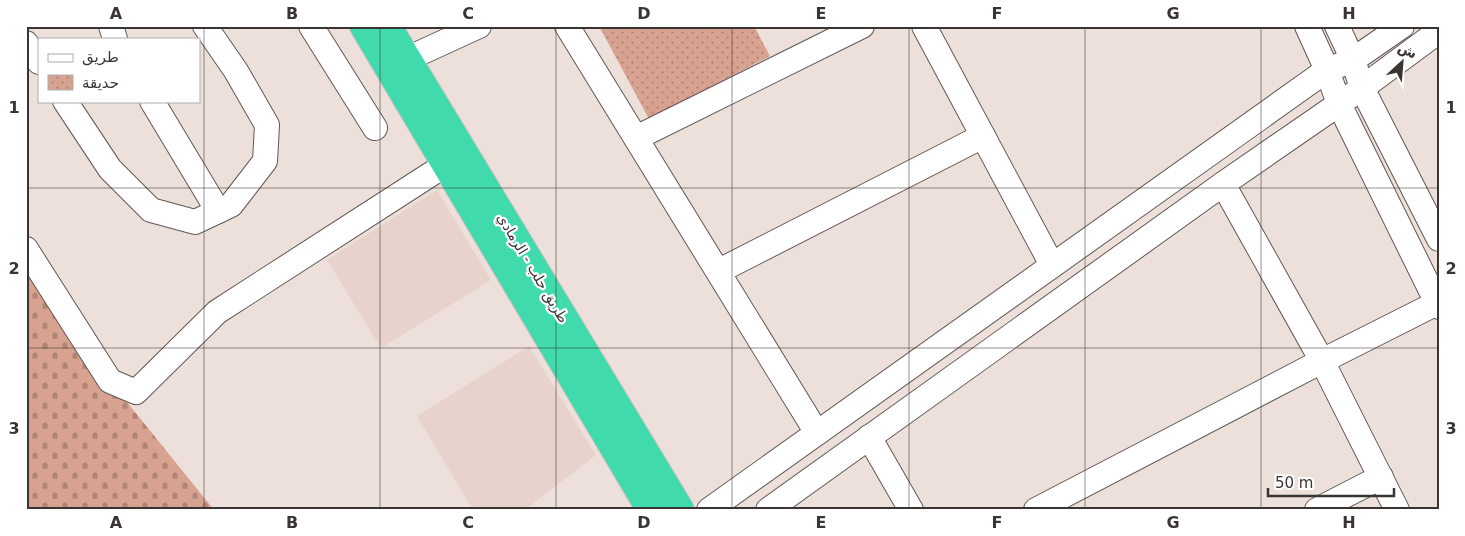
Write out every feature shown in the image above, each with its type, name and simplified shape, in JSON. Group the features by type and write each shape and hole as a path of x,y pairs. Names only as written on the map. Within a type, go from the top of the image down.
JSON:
{"highway":[{"name":"طريق حلب - الرمادي","path":"364,26 651,510"},
{"name":"طريق حلب - الرمادي","path":"388,26 680,510"}],"street":[{"path":"111,26 115,38"},
{"path":"66,102 110,168 151,210 195,222 231,205 266,161 267,125 236,71 205,26"},
{"path":"311,26 375,128"},
{"path":"407,59 479,26"},
{"path":"567,26 817,433"},
{"path":"636,138 862,26"},
{"path":"924,26 1052,266"},
{"path":"1036,510 1322,361 1438,305 1339,104 1327,70 1307,26"},
{"path":"1338,26 1353,60 1362,88 1436,224"},
{"path":"709,510 1327,70 1353,60 1402,26"},
{"path":"768,510 1223,184 1362,88 1439,31"},
{"path":"26,43 38,61"},
{"path":"153,102 218,211"},
{"path":"719,272 982,136"},
{"path":"26,249 110,381 136,392 217,312 445,165"},
{"path":"1223,184 1322,361 1397,510"},
{"path":"870,437 911,510"},
{"path":"1318,510 1381,477"}],"shaded area":[{"path":"437,190 491,280 381,348 327,260"},
{"path":"529,346 596,455 524,510 473,510 417,416"}],"green space":[{"path":"599,26 754,26 770,56 649,119"},
{"path":"26,273 110,381 214,510 26,510"}]}
